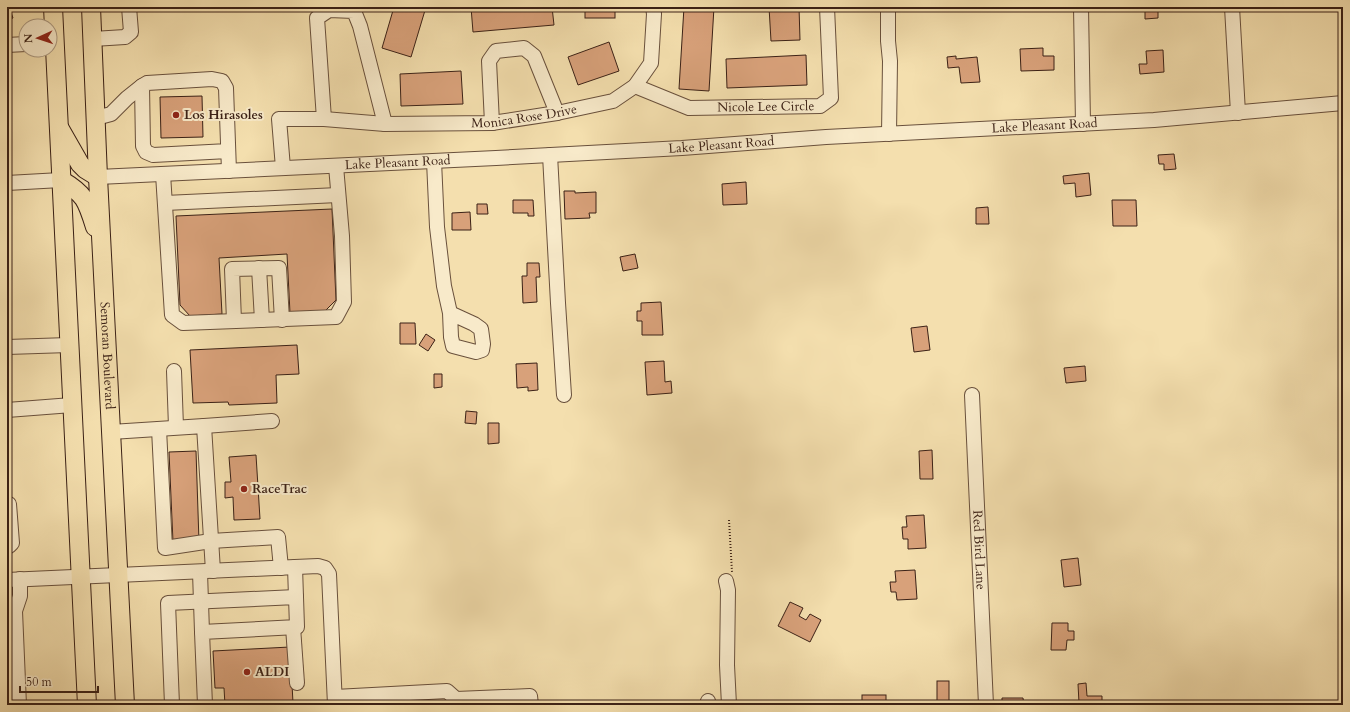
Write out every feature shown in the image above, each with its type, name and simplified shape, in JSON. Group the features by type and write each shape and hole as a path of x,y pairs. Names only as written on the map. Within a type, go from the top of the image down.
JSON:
{"main road":[{"path":"53,7 53,18"},
{"name":"Semoran Boulevard","path":"91,7 98,177 125,705"},
{"path":"53,58 58,126 86,705"},
{"path":"58,126 80,164 98,177"},
{"path":"60,180 75,189 88,207 102,253"}],"street":[{"path":"92,39 128,35 130,32 129,7"},
{"name":"Monica Rose Drive","path":"283,168 279,119 324,119 385,124 492,123 557,113 614,101 635,86 650,63 654,14 653,7"},
{"name":"Nicole Lee Circle","path":"635,86 689,108 820,106 831,98 827,7"},
{"path":"888,7 890,134"},
{"path":"1081,7 1083,124"},
{"path":"1232,7 1238,113"},
{"path":"324,119 317,18 329,10 354,11 360,26 385,124"},
{"path":"7,44 18,44"},
{"path":"492,123 489,61 496,51 524,48 534,56 557,113"},
{"path":"96,118 111,114 127,98 147,83 212,79 222,81 226,88 229,171"},
{"path":"142,86 143,146 146,152 153,155 228,151"},
{"name":"Lake Pleasant Road","path":"98,177 550,155 890,134 1154,120 1343,103"},
{"path":"550,155 564,395"},
{"path":"434,161 437,227 444,286 450,313"},
{"path":"163,174 172,315 183,323 282,320 336,317 344,302 342,236 336,166"},
{"path":"7,183 60,180"},
{"path":"164,203 338,195"},
{"path":"234,321 232,270 259,268 279,268 282,320"},
{"path":"259,268 262,320"},
{"path":"7,347 69,345"},
{"path":"174,371 176,427"},
{"name":"Red Bird Lane","path":"972,395 986,705"},
{"path":"7,410 72,404"},
{"path":"111,432 272,421"},
{"path":"204,426 211,541 201,601 205,705"},
{"path":"159,429 165,548 211,541 278,536 281,568"},
{"path":"7,546 12,543 9,504"},
{"path":"20,705 15,611 20,596 14,580 318,566 325,568 329,574 335,701 433,698 447,691 456,702 530,696 531,705"},
{"path":"202,632 297,627 296,567"},
{"path":"726,581 728,590 726,652 729,705"},
{"path":"172,705 168,603 296,597"},
{"path":"293,627 297,683"}],"building":[{"path":"7,7 9,7 13,18 7,20"},
{"path":"394,7 426,7 411,57 382,48"},
{"path":"471,7 552,7 554,25 473,32"},
{"path":"585,7 615,7 615,18 585,18"},
{"path":"684,7 714,7 709,91 679,89"},
{"path":"769,7 799,7 800,40 771,41"},
{"path":"1145,7 1158,7 1158,18 1145,19"},
{"path":"609,42 619,71 578,85 568,57"},
{"path":"1043,48 1043,56 1054,56 1054,70 1021,71 1020,49"},
{"path":"1163,50 1164,72 1140,74 1139,64 1147,64 1146,51"},
{"path":"806,55 807,85 727,88 726,59"},
{"path":"956,56 956,59 977,57 980,82 961,83 959,67 948,68 947,57"},
{"path":"461,71 463,104 401,106 400,74"},
{"path":"202,96 203,137 161,138 160,97"},
{"path":"1174,154 1176,169 1164,170 1164,164 1159,164 1158,155"},
{"path":"1089,173 1091,195 1076,197 1075,183 1064,184 1063,176"},
{"path":"746,182 747,204 723,205 722,184"},
{"path":"564,191 575,191 575,193 596,192 596,213 589,213 590,218 565,219"},
{"path":"513,200 533,200 534,216 528,216 528,213 513,213"},
{"path":"1112,200 1136,200 1137,226 1113,226"},
{"path":"477,204 487,204 488,214 477,214"},
{"path":"988,207 989,224 976,224 976,208"},
{"path":"332,209 336,300 325,311 290,313 287,254 219,258 222,314 190,316 180,305 176,216"},
{"path":"470,212 471,230 452,230 452,213"},
{"path":"635,254 638,268 623,271 620,257"},
{"path":"527,263 539,263 540,277 536,277 537,302 523,303 522,276 527,276"},
{"path":"661,302 663,335 642,335 642,321 637,321 637,311 641,311 641,303"},
{"path":"400,323 415,323 416,344 400,344"},
{"path":"927,326 930,350 914,352 911,328"},
{"path":"426,334 435,340 428,351 419,345"},
{"path":"297,345 299,374 276,375 277,403 229,405 228,402 193,403 190,350"},
{"path":"664,361 665,382 671,381 672,393 647,395 645,362"},
{"path":"537,363 538,390 528,391 528,387 517,388 516,364"},
{"path":"1085,366 1086,381 1066,383 1064,368"},
{"path":"434,374 442,374 442,387 434,388"},
{"path":"466,411 477,412 476,424 465,423"},
{"path":"488,423 499,423 499,443 488,444"},
{"path":"932,450 933,479 920,479 919,451"},
{"path":"196,451 199,542 173,542 169,452"},
{"path":"256,455 260,519 234,520 233,497 225,498 225,482 231,482 229,457"},
{"path":"924,515 926,548 908,549 908,539 903,539 902,527 907,527 906,516"},
{"path":"1078,558 1081,585 1064,587 1061,560"},
{"path":"915,570 917,599 897,600 896,592 891,592 890,582 896,582 895,571"},
{"path":"790,602 803,608 799,616 806,620 810,614 821,620 810,642 778,626"},
{"path":"1052,623 1068,623 1068,631 1074,631 1074,640 1067,640 1066,650 1051,650"},
{"path":"290,647 293,703 225,705 224,688 215,688 213,651"},
{"path":"937,681 949,681 949,701 937,701"},
{"path":"1086,683 1087,696 1102,696 1102,705 1075,705 1075,703 1079,703 1078,684"},
{"path":"862,695 886,695 886,705 862,705"},
{"path":"1002,698 1023,698 1024,705 1002,705"}],"place":[{"name":"Los Hirasoles","path":"176,115"},
{"name":"RaceTrac","path":"244,489"},
{"name":"ALDI","path":"247,672"}]}
